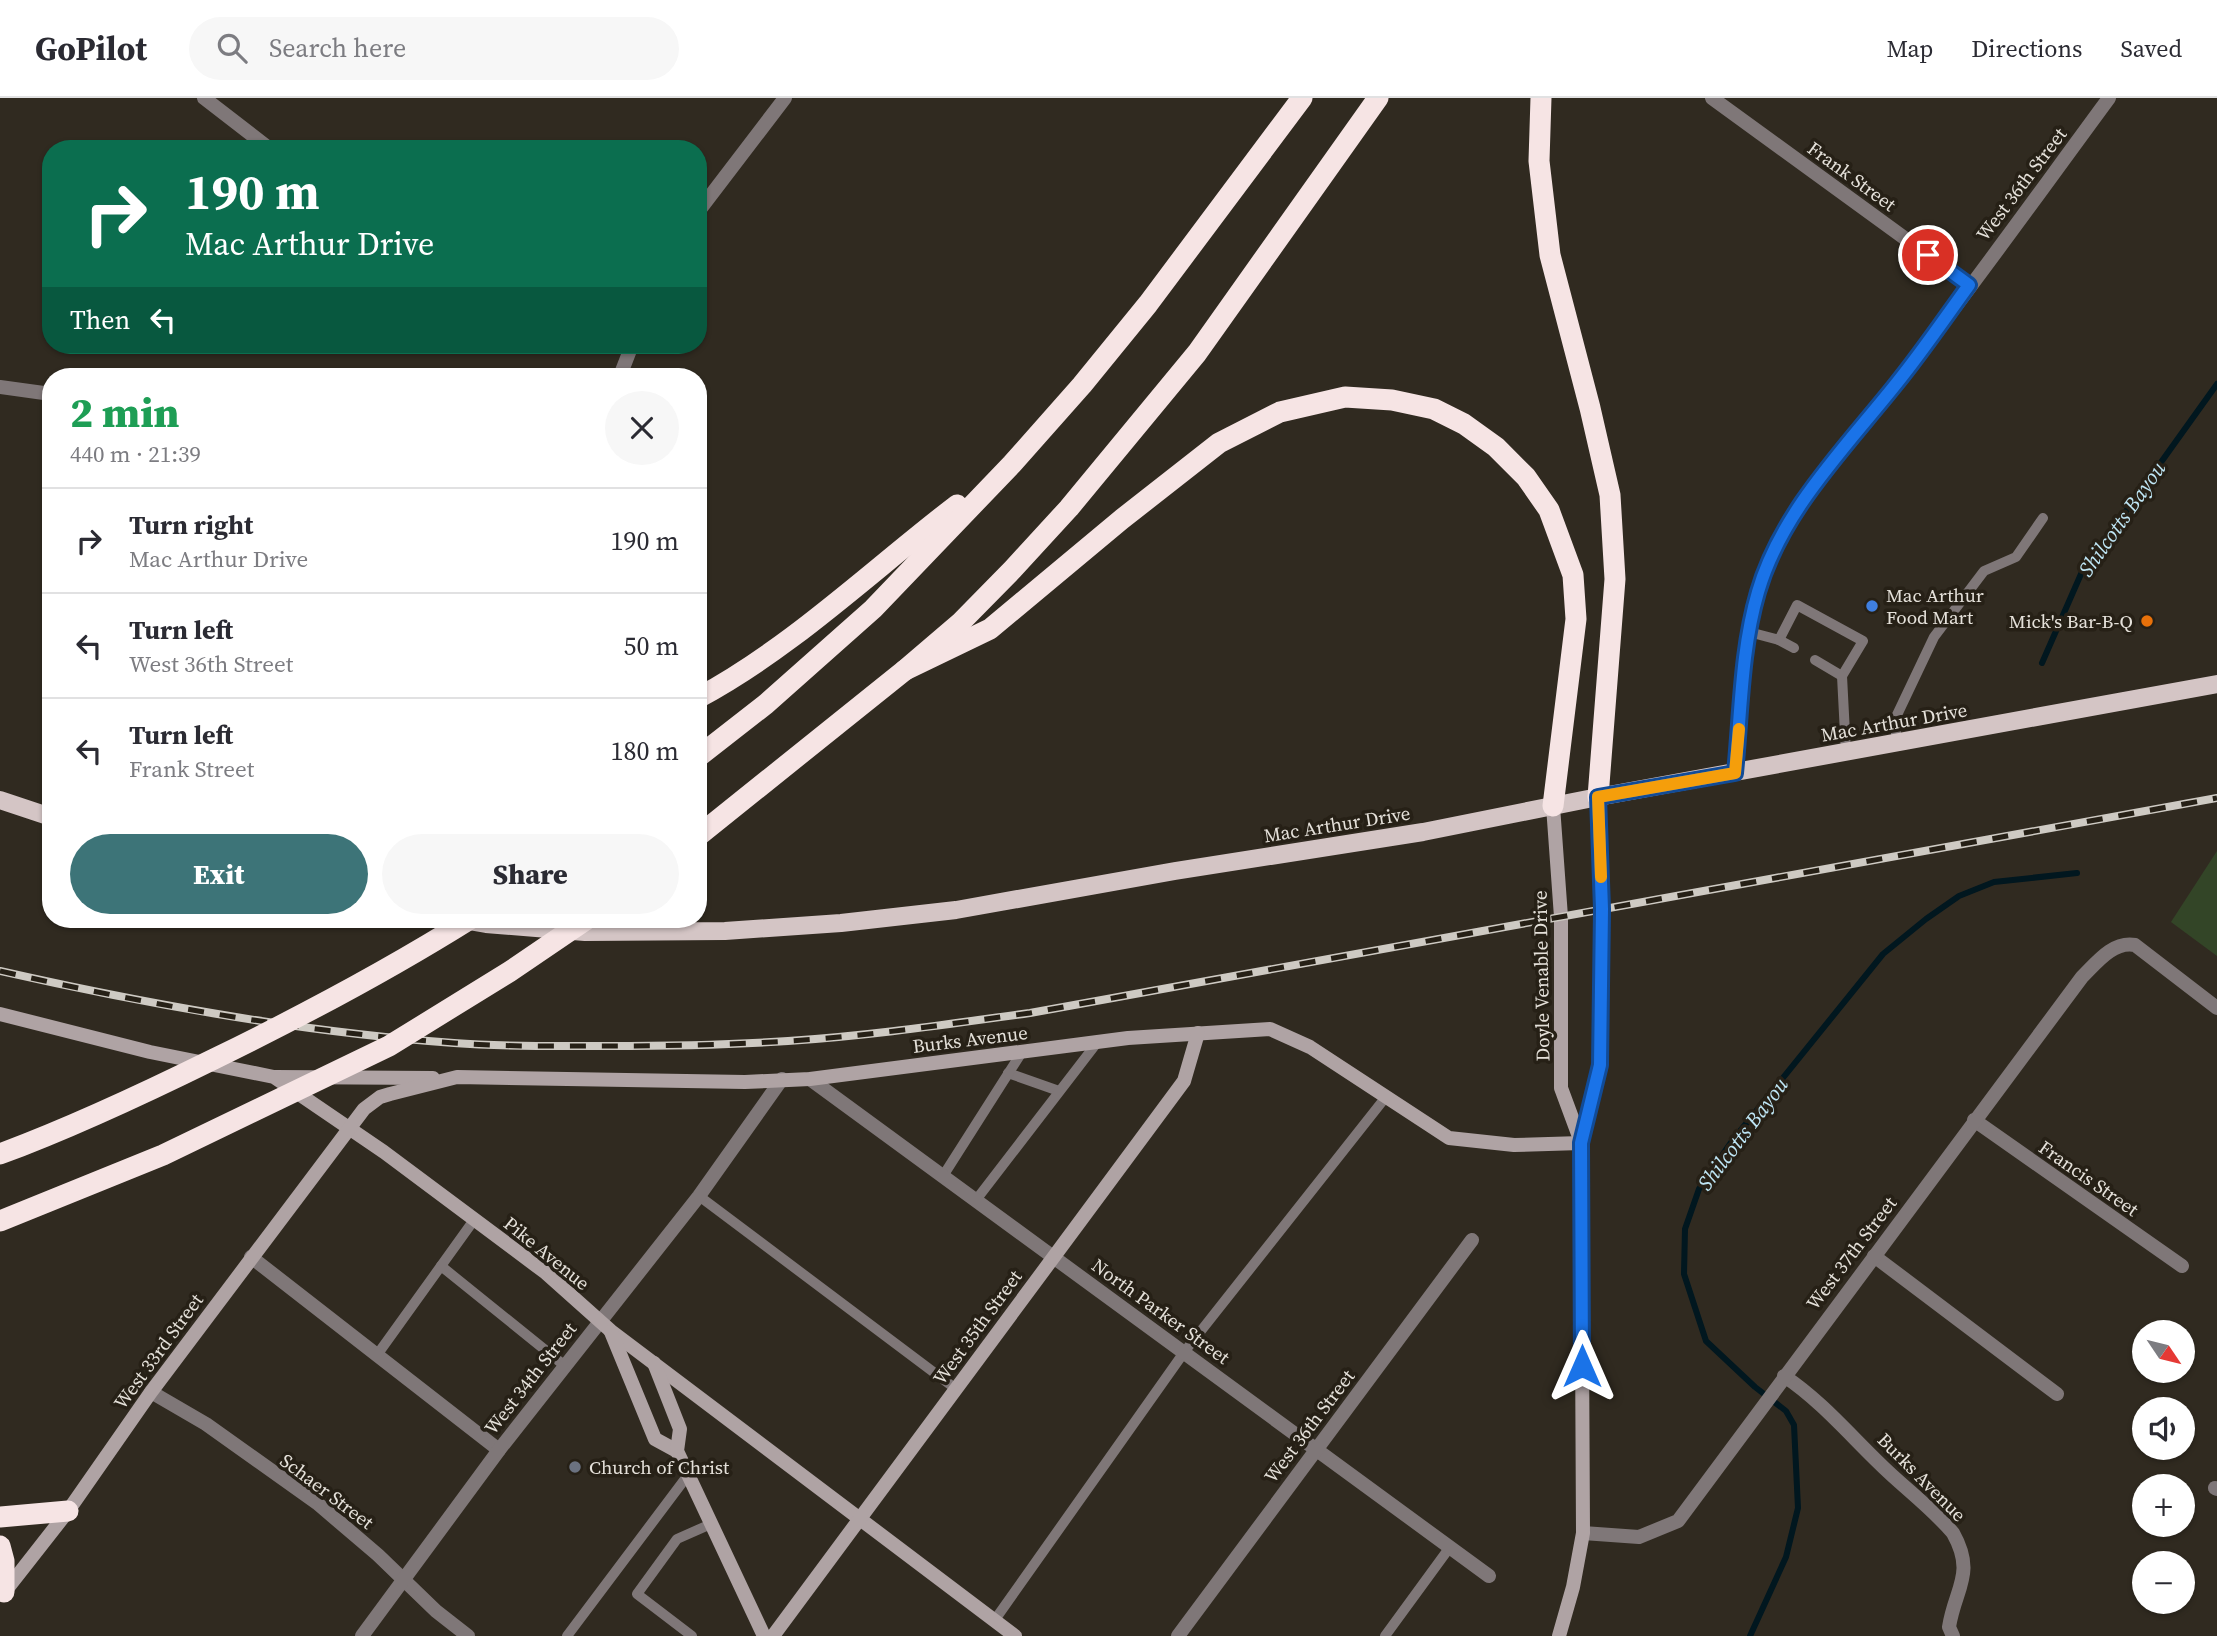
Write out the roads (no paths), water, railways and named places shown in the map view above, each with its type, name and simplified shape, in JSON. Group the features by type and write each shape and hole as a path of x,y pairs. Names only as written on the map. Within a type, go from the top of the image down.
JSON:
{"highway":[{"path":"707,750 766,704 873,609 1012,464 1082,385 1148,304 1302,98"},
{"path":"707,829 905,670 960,623 1013,569 1197,353 1378,98"},
{"path":"1541,98 1539,161 1550,255 1610,495 1615,579 1598,797"},
{"path":"905,670 990,629 1122,519 1219,443 1280,412 1345,397 1392,400 1434,409 1464,424 1496,447 1526,477 1549,510 1573,575 1576,619 1553,806"},
{"path":"707,693 730,681 819,615 1012,464"},
{"path":"0,1154 103,1113 307,1014 412,956 456,928"},
{"path":"0,1220 163,1155 389,1046 509,972 574,928"},
{"path":"0,1517 68,1511"},
{"path":"0,1546 4,1561 2,1595"}],"main road":[{"name":"Mac Arthur Drive","path":"536,928 585,932 725,931 841,923 968,908 1423,832 1598,797 2217,684"},
{"name":"Doyle Venable Drive","path":"1559,1636 1573,1587 1583,1533 1581,1143 1600,1065 1602,909 1598,797"},
{"path":"0,800 42,814"},
{"name":"Doyle Venable Drive","path":"1553,806 1561,917 1562,1088 1581,1143"},
{"name":"Pike Avenue","path":"0,1014 150,1052 274,1077 546,1273 605,1326 1015,1636"},
{"name":"Burks Avenue","path":"349,1129 364,1110 380,1097 457,1077 745,1082 810,1079 1128,1038 1270,1030 1288,1035 1329,1059 1449,1138 1514,1145 1581,1143"},
{"name":"West 35th Street","path":"773,1636 1184,1081 1198,1033"},
{"path":"274,1077 457,1077"},
{"name":"West 33rd Street","path":"2,1595 68,1511 151,1392 349,1129"},
{"path":"605,1326 655,1439 677,1451"},
{"path":"654,1362 680,1429 677,1451 764,1636"}],"street":[{"path":"204,98 258,140"},
{"path":"707,200 785,98"},
{"name":"West 36th Street","path":"1735,773 1749,632 1758,591 1772,555 1787,527 1819,478 1898,382 2109,98"},
{"name":"Frank Street","path":"1719,100 1969,285"},
{"path":"0,387 42,393"},
{"name":"West 37th Street","path":"1583,1533 1639,1537 1678,1521 2082,976 2105,955 2127,943 2142,949 2217,1008"},
{"name":"West 34th Street","path":"362,1636 499,1450 565,1366 605,1326 782,1079"},
{"name":"North Parker Street","path":"810,1079 1489,1576"},
{"name":"Francis Street","path":"1974,1120 2182,1266"},
{"name":"West 36th Street","path":"1178,1636 1472,1240"},
{"path":"1874,1256 2057,1394"},
{"path":"251,1257 499,1450"},
{"name":"Burks Avenue","path":"1782,1378 1798,1385 1953,1533 1964,1555 1961,1588 1949,1627 1953,1636"},
{"name":"Schaer Street","path":"151,1392 206,1424 317,1503 436,1611 468,1636"}],"lane":[{"path":"1896,743 1896,717 1934,637 1984,571 2016,557 2043,518"},
{"path":"1749,632 1788,647 1797,605 1863,641 1842,676 1846,752"},
{"path":"1817,664 1842,676"},
{"path":"976,1200 1096,1044"},
{"path":"943,1176 1021,1052"},
{"path":"1008,1073 1059,1091"},
{"path":"994,1621 1185,1351 1385,1098"},
{"path":"699,1196 956,1389"},
{"path":"377,1355 474,1220"},
{"path":"441,1266 565,1366"},
{"path":"567,1636 688,1475"},
{"path":"692,1636 637,1594 677,1539 711,1524"},
{"path":"1385,1636 1450,1547"}],"waterway":[{"name":"Shilcotts Bayou","path":"2042,663 2081,574 2217,384"},
{"name":"Shilcotts Bayou","path":"1750,1636 1786,1557 1798,1508 1794,1425 1786,1411 1755,1387 1706,1341 1684,1274 1685,1229 1699,1189 1732,1141 1883,954 1959,896 1994,882 2077,873"}],"railway":[{"path":"0,971 226,1016 340,1032 454,1043 653,1046 818,1039 1030,1013 2217,798"}],"place":[{"name":"Mac Arthur Food Mart","path":"1872,606"},
{"name":"Mick's Bar-B-Q","path":"2147,621"},
{"name":"Church of Christ","path":"575,1467"}]}
